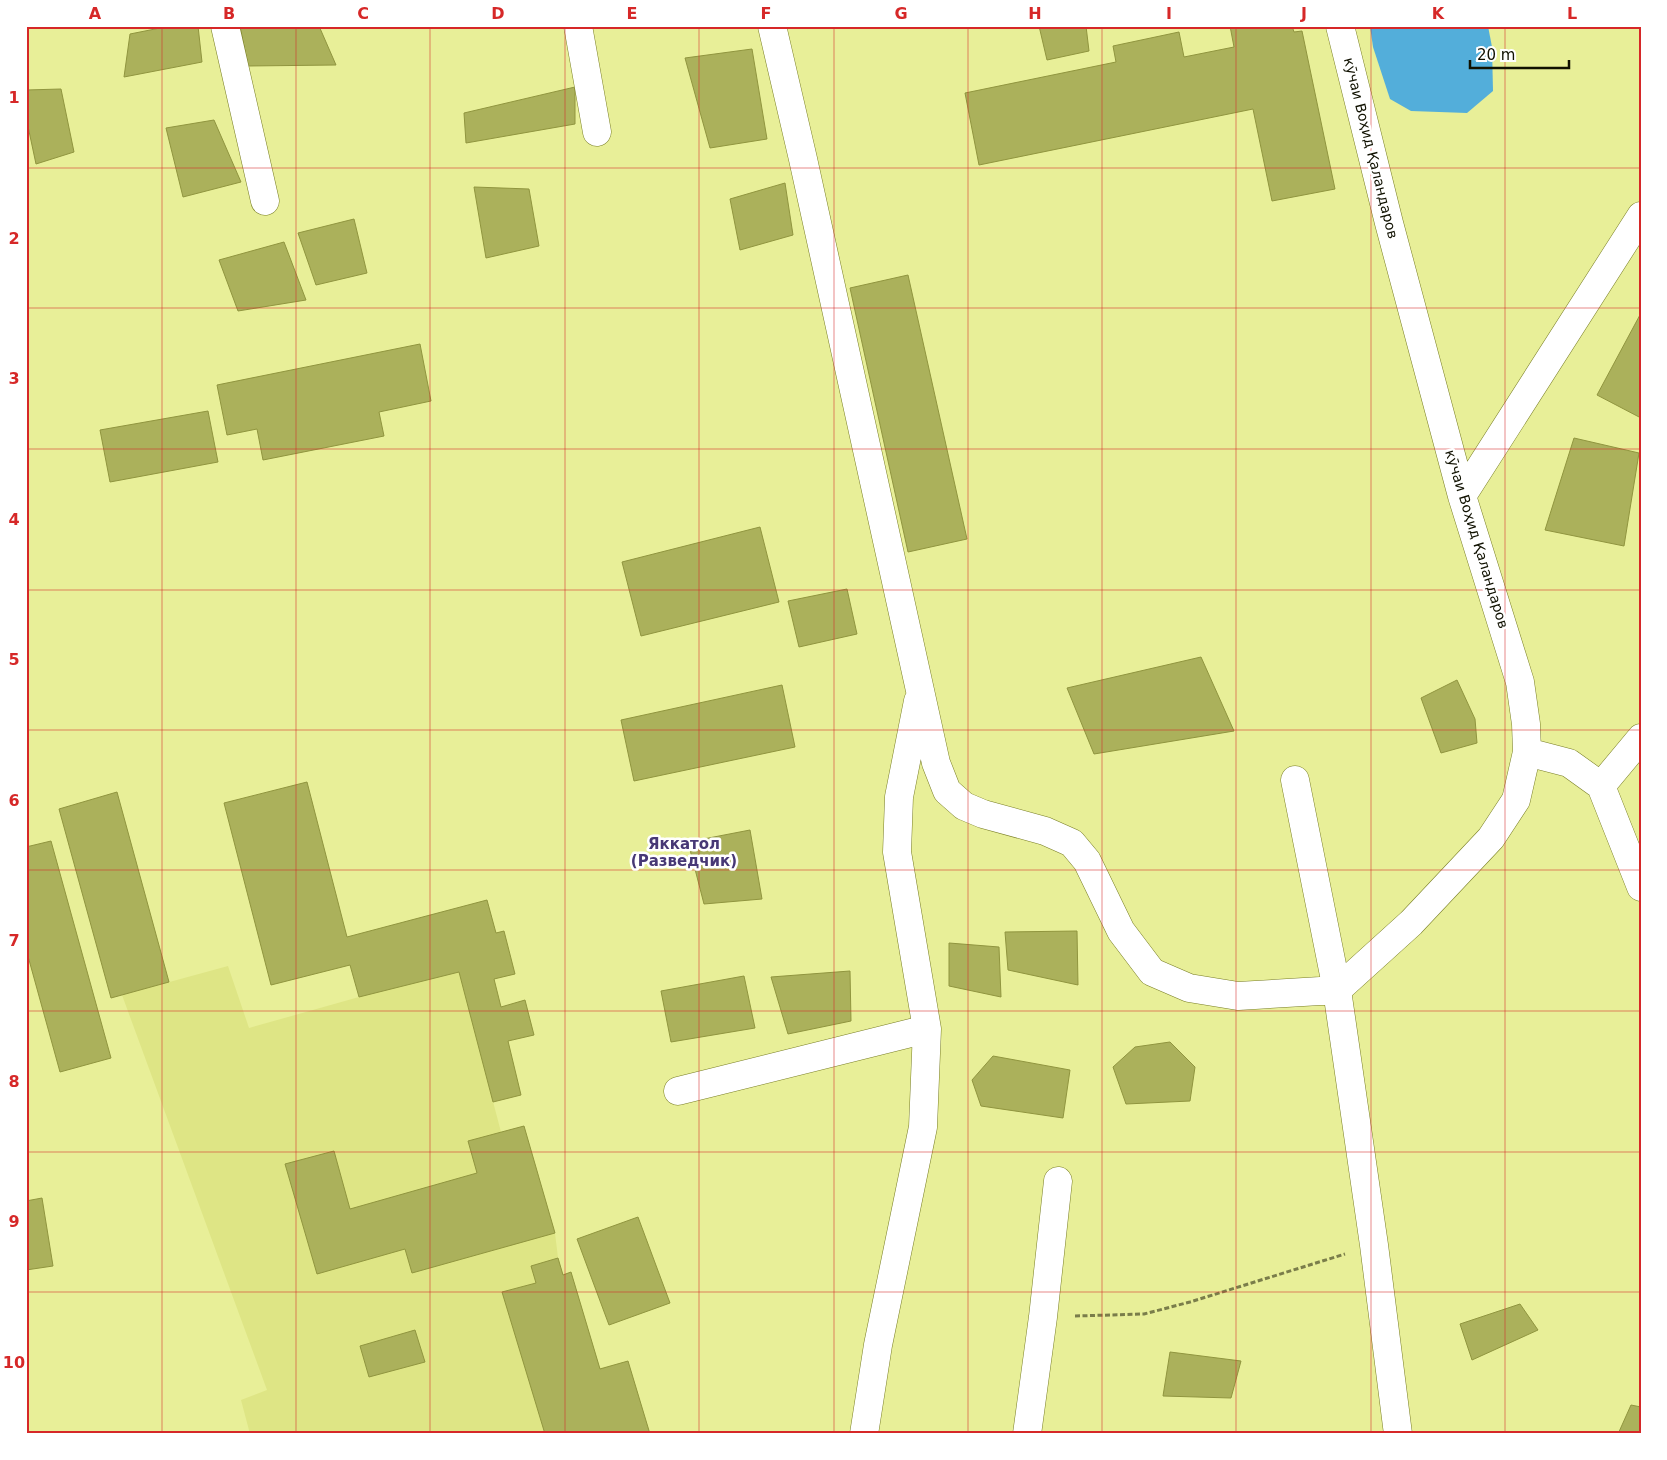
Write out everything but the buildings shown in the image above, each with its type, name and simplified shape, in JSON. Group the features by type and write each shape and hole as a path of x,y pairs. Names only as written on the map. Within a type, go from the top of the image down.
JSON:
{"street":[{"path":"224,26 265,201"},
{"path":"578,26 597,132"},
{"path":"772,26 936,764 947,791 964,806 983,814 1045,831 1072,843 1087,861 1121,931 1152,972 1189,988 1238,996 1337,990"},
{"name":"кӯчаи Воҳид Қаландаров","path":"1337,990 1412,923 1491,838 1516,800 1527,752 1526,724 1520,682 1462,496 1388,223 1340,26"},
{"path":"1462,496 1641,216"},
{"path":"864,1434 878,1345 923,1127 927,1029 897,852 899,797 920,689"},
{"path":"1601,786 1641,738"},
{"path":"1527,752 1570,763 1601,786 1641,887"},
{"path":"1295,780 1337,990 1374,1245 1398,1434"},
{"path":"678,1091 927,1029"},
{"path":"1027,1434 1043,1317 1058,1181"}],"path":[{"path":"1043,1317 1144,1314 1190,1302 1374,1245"}],"shaded area":[{"path":"228,966 249,1028 359,997 459,972 501,1132 524,1126 555,1233 558,1258 563,1274 571,1272 600,1368 628,1361 650,1434 250,1434 241,1400 267,1390 122,995"}],"water":[{"path":"1370,26 1488,26 1492,47 1493,91 1467,113 1411,111 1390,99 1373,47"}],"district":[{"name":"Яккатол (Разведчик)","path":"684,852"}]}
